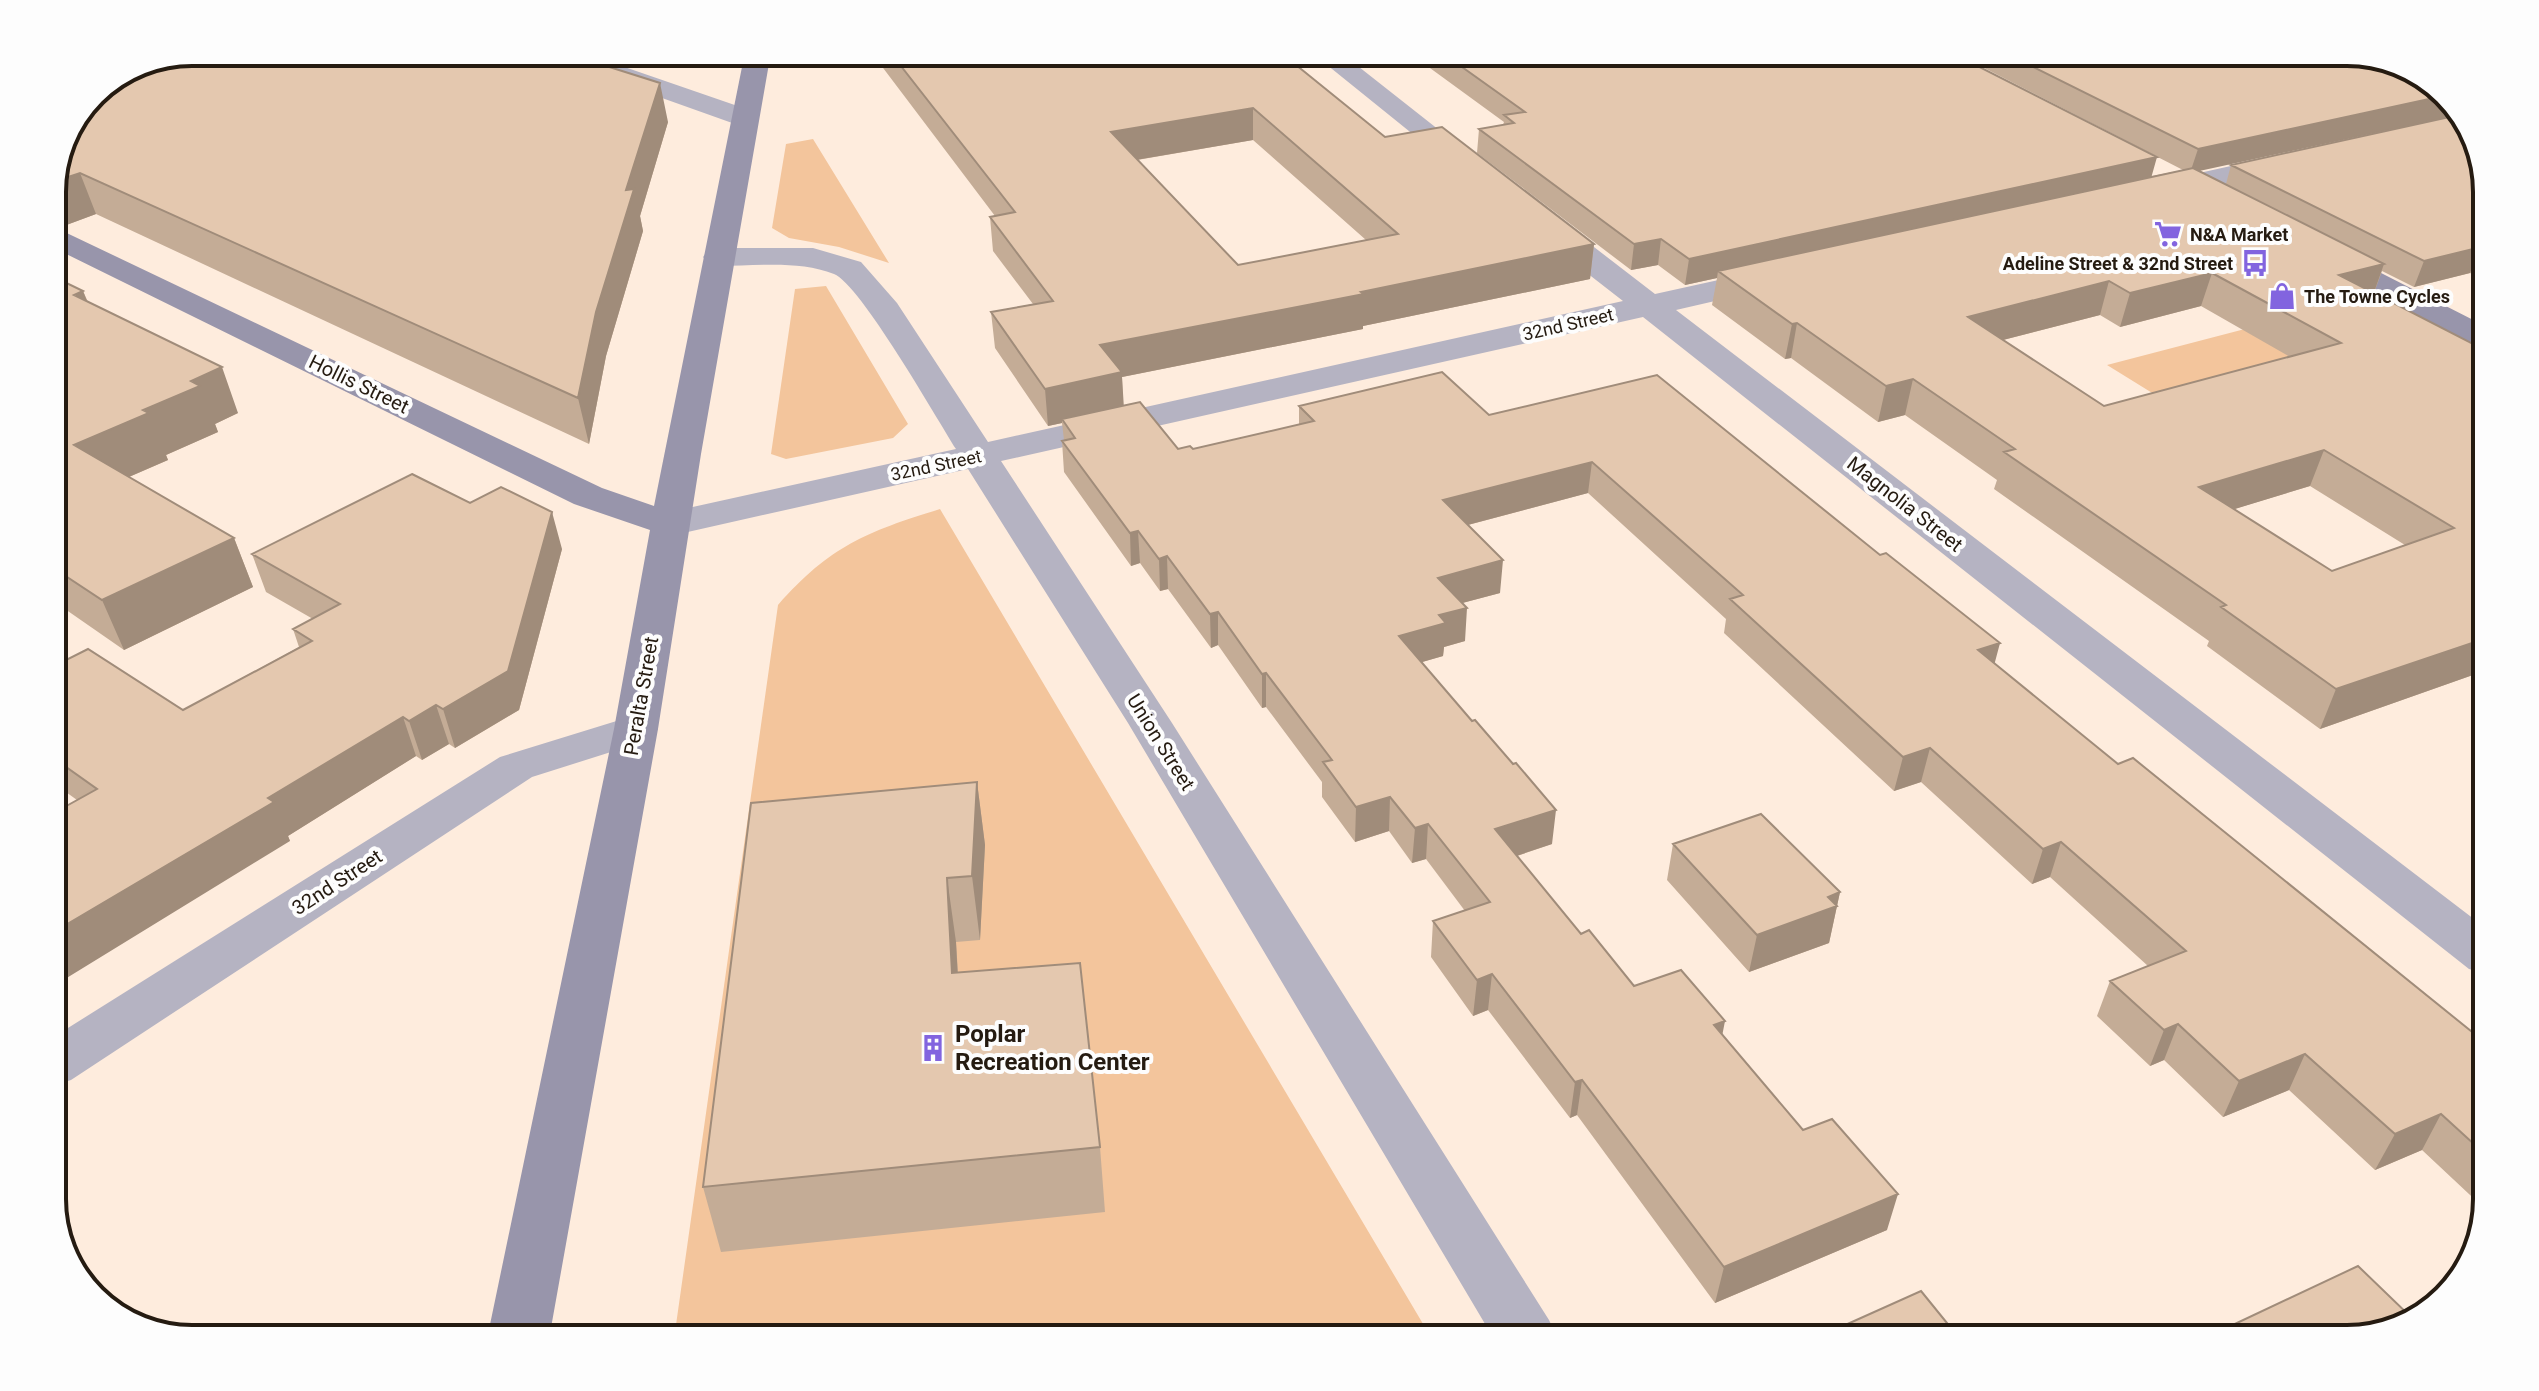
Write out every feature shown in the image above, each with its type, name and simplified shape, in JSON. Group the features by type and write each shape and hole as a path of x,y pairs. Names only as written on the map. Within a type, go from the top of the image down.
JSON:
{"street":[{"path":"596,66 745,118"},
{"name":"Peralta Street","path":"521,1325 636,729 670,524 755,66"},
{"name":"Magnolia Street","path":"1342,66 2473,945"},
{"path":"2132,197 2312,158"},
{"path":"2152,168 2224,205"},
{"name":"Hollis Street","path":"66,242 588,496 670,524"},
{"path":"2297,243 2473,334"},
{"name":"Union Street","path":"719,257 813,257 850,269 885,310 1150,723 1518,1325"},
{"name":"32nd Street","path":"670,524 1805,271"},
{"name":"32nd Street","path":"66,1056 516,767 636,729"}],"shaded area":[{"path":"813,139 889,263 839,247 789,238 772,228 786,144"},
{"path":"826,286 908,424 893,438 786,459 771,454 795,289"},
{"path":"2322,309 2401,351 2183,412 2107,365"},
{"path":"940,509 1424,1325 676,1325 778,605 815,568 833,555 891,525"}],"building":[{"path":"606,66 660,83 626,190 634,189 596,312 578,398 80,173 67,177 70,159 87,122 122,87 167,68"},
{"path":"901,66 1297,66 1385,137 1442,127 1594,244 1361,292 1364,294 1100,345 1122,372 1045,389 991,312 1053,301 990,217 1015,212","holes":["1253,108 1398,234 1238,265 1111,132"]},
{"path":"1461,66 1978,66 2157,157 1689,259 1661,239 1634,244 1479,129 1514,123 1504,115 1525,112"},
{"path":"2031,66 2364,67 2403,79 2431,98 2198,149"},
{"path":"2448,117 2460,136 2471,167 2473,249 2424,261 2231,165"},
{"path":"2193,168 2384,264 2339,275 2473,344 2473,643 2336,689 2221,607 2226,605 2004,452 2015,449 1913,379 1886,386 1797,323 1792,324 1718,271","holes":["2212,273 2341,343 2104,406 1968,317 2109,281 2130,293","2324,450 2454,528 2332,571 2199,487"]},
{"path":"66,283 83,291 74,295 222,367 191,381 200,386 143,410 149,413 74,445 234,538 102,600 66,576"},
{"path":"1442,372 1489,415 1657,375 1880,555 1886,553 2000,643 1978,650 2118,764 2133,758 2473,1033 2473,1143 2441,1114 2395,1134 2305,1054 2239,1081 2178,1024 2164,1030 2110,981 2186,951 2061,842 2043,849 1930,748 1903,757 1730,599 1743,595 1592,462 1443,500 1503,560 1438,578 1467,608 1439,615 1446,623 1399,636 1472,721 1475,720 1513,764 1516,763 1556,810 1495,829 1581,934 1589,930 1634,986 1681,970 1725,1021 1714,1025 1803,1130 1832,1119 1898,1194 1724,1267 1582,1080 1575,1082 1492,974 1477,980 1433,921 1490,902 1428,824 1415,828 1390,797 1356,807 1323,762 1332,760 1266,673 1262,674 1218,612 1210,614 1167,556 1159,559 1138,531 1130,533 1062,441 1075,438 1062,419 1140,402 1178,449 1190,446 1193,449 1314,421 1299,406"},
{"path":"412,474 470,503 501,487 552,512 508,671 443,709 436,705 409,721 403,717 268,798 274,802 66,925 66,806 97,789 66,767 66,660 88,649 183,710 312,641 293,629 340,604 252,554"},
{"name":"Poplar Recreation Center","path":"977,782 972,876 947,878 952,973 1080,963 1100,1147 703,1187 751,803"},
{"path":"1761,814 1840,892 1828,897 1837,906 1757,935 1673,844"},
{"path":"2358,1266 2405,1311 2364,1324 2233,1325"},
{"path":"1921,1291 1949,1325 1845,1325"}],"place":[{"name":"N&A Market","path":"2168,234"},
{"name":"Adeline Street & 32nd Street","path":"2255,263"},
{"name":"The Towne Cycles","path":"2282,296"},
{"name":"Poplar Recreation Center","path":"933,1048"}]}
